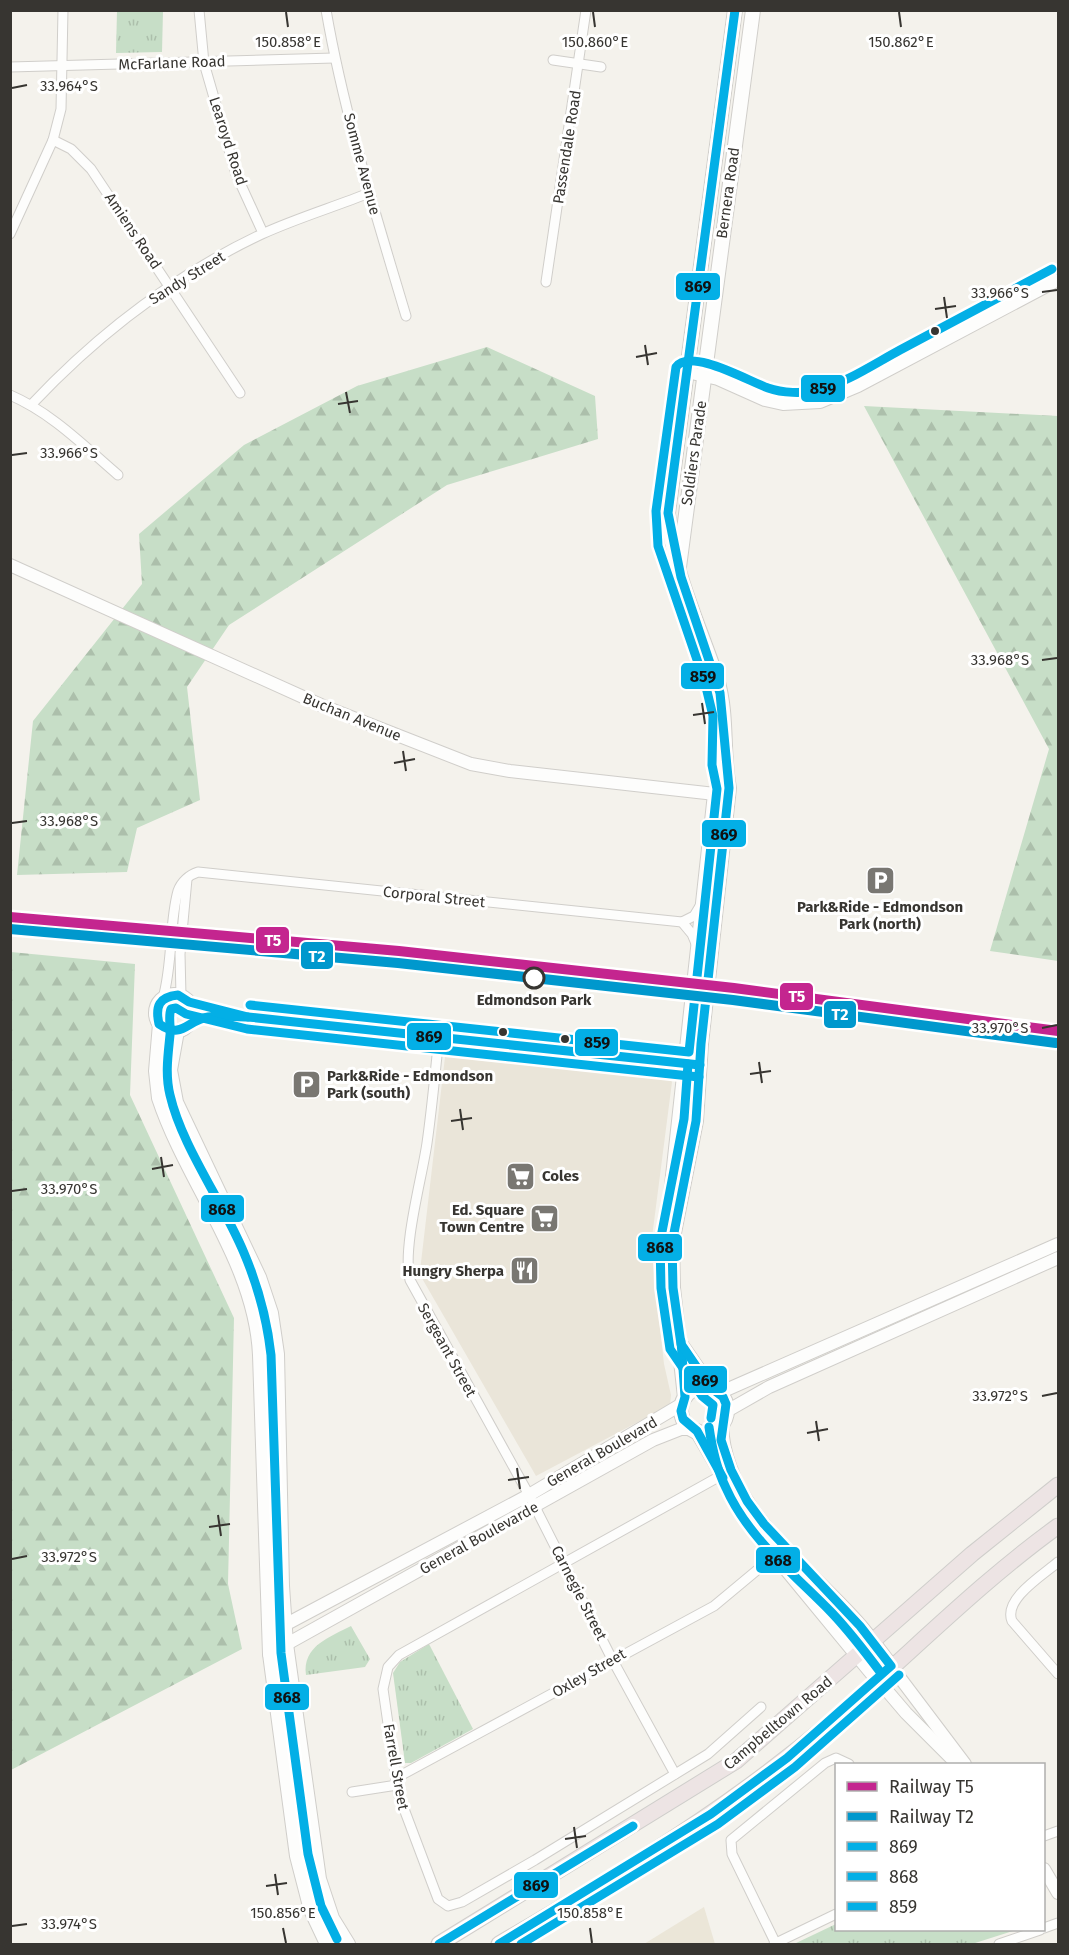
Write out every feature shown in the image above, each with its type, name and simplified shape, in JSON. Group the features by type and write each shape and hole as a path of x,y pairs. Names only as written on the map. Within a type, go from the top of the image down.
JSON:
{"main road":[{"name":"Bernera Road","path":"687,372 735,10"},
{"name":"Bernera Road","path":"705,376 753,10"},
{"name":"Soldiers Parade","path":"684,1401 681,1344 673,1288 671,1194 685,1064 695,1035 702,956 703,899 715,794 724,764 726,729 722,699 670,545 669,523 673,474 687,372"},
{"name":"Soldiers Parade","path":"679,567 705,376"},
{"name":"Soldiers Parade","path":"702,956 729,789 724,764"},
{"name":"Soldiers Parade","path":"672,1243 694,1131 700,1065 695,1035"},
{"name":"Soldiers Parade","path":"681,1344 715,1391"},
{"path":"878,1679 774,1556 736,1502 695,1430 683,1419 684,1401 696,1389 715,1391 726,1404 727,1411 721,1425 724,1452 731,1470 754,1511 872,1641 891,1666"},
{"path":"695,1430 710,1432 721,1425"},
{"name":"Campbelltown Road","path":"440,1944 736,1761 972,1554 1059,1485"},
{"path":"754,1511 757,1522 776,1546 777,1553 774,1556"},
{"name":"Campbelltown Road","path":"499,1944 711,1814 787,1758 891,1666 1059,1526"}],"street":[{"path":"10,234 53,140 61,109 63,10"},
{"name":"Learoyd Road","path":"199,10 204,63 236,174 263,233"},
{"name":"Somme Avenue","path":"326,10 334,58 369,193 406,316"},
{"name":"Passendale Road","path":"546,282 586,10"},
{"name":"McFarlane Road","path":"10,67 334,58"},
{"path":"553,60 602,67"},
{"name":"Amiens Road","path":"53,140 71,149 91,169 240,393"},
{"name":"Sandy Street","path":"32,404 99,340 169,285 263,233 369,193"},
{"path":"687,372 705,376 783,404 820,402 858,386 1059,280"},
{"path":"10,395 32,404 118,475"},
{"name":"Buchan Avenue","path":"10,565 95,601 323,706 471,764 510,771 715,794"},
{"name":"Corporal Street","path":"181,900 187,879 198,872 682,922"},
{"path":"702,956 692,933 682,922 694,916 703,899"},
{"path":"181,900 169,978 156,1012 159,1024 155,1071 158,1098 241,1277 253,1308 259,1338 268,1654 296,1856 310,1910 326,1944"},
{"path":"181,900 180,980 185,999 193,1012 189,1024"},
{"path":"163,998 170,995 248,1017"},
{"path":"159,1024 168,1030 178,1031 210,1016 248,1017 700,1065"},
{"path":"178,1031 171,1070 177,1102 260,1277 277,1337 287,1644 319,1871 333,1918 349,1944"},
{"name":"Sergeant Street","path":"439,1037 409,1275 412,1287 535,1507"},
{"path":"715,1391 1059,1244"},
{"path":"727,1411 769,1387 1059,1258"},
{"path":"927,1302 941,1301 985,1281 992,1288"},
{"path":"259,1338 277,1337"},
{"name":"General Boulevard","path":"267,1634 529,1495 684,1401"},
{"name":"General Boulevarde","path":"268,1654 661,1437 681,1429 695,1430"},
{"name":"Farrell Street","path":"722,1476 399,1655 388,1667 383,1689 396,1781 402,1808 433,1891 448,1906 462,1902 708,1754 761,1707"},
{"path":"452,1536 477,1529 517,1507 535,1507"},
{"name":"Carnegie Street","path":"535,1507 612,1659 675,1774"},
{"name":"Oxley Street","path":"352,1792 396,1781 612,1659 714,1606 774,1556"},
{"path":"1059,1562 1012,1602 1010,1612 1012,1621 1059,1674"},
{"path":"891,1666 965,1763"},
{"path":"878,1679 906,1713 956,1763"},
{"path":"835,1915 775,1944 732,1854 730,1843 736,1833 825,1763 836,1758 847,1763"},
{"path":"1045,1871 1059,1893"},
{"path":"999,1944 1036,1931"}],"shaded area":[{"name":"Ed. Square Town Centre","path":"458,1046 655,1069 669,1077 672,1082 651,1245 664,1364 671,1395 670,1405 536,1476 423,1280 420,1271 445,1057 450,1047"},
{"path":"704,1907 715,1944 644,1944"}],"green space":[{"path":"117,11 163,11 162,52 116,53"},
{"path":"487,347 595,396 598,439 447,485 229,625 187,687 200,800 137,828 127,872 17,875 33,721 142,584 139,534 244,445 357,386"},
{"path":"864,406 1058,416 1058,961 990,951 1049,749"},
{"path":"11,952 135,964 130,1095 234,1318 228,1584 242,1649 11,1770"},
{"path":"351,1626 370,1659 365,1667 306,1675 308,1657 313,1650 326,1639"},
{"path":"429,1644 473,1729 411,1763 405,1763 393,1673 400,1662"},
{"path":"835,1924 835,1931 1013,1931 972,1944 794,1944"}],"rail line":[{"name":"T5","path":"10,917 399,951 734,988 1058,1031"},
{"name":"T2","path":"10,929 398,963 733,1000 1056,1043"}],"transit line":[{"name":"869","path":"499,1944 711,1814 787,1758 891,1666 860,1626 764,1524 747,1501 731,1470 721,1440 726,1404 723,1397 711,1388 681,1344 673,1288 672,1243 696,1121 701,1044 729,788 720,693 681,577 668,513 735,10"},
{"name":"859","path":"250,1005 689,1052 717,789 712,765 713,716 705,683 658,546 656,511 676,367 683,362 707,363 774,390 786,392 818,390 860,373 1052,269"},
{"name":"869","path":"178,995 189,1002 248,1017 208,1017 180,1030 167,1028 159,1024 158,1007 166,998 178,995"},
{"name":"868","path":"337,1939 321,1906 308,1854 281,1653 271,1355 267,1329 258,1290 244,1253 193,1154 176,1115 170,1095 167,1065 171,1009 176,1008 186,1014 247,1029 699,1077"},
{"name":"869","path":"248,1017 700,1065"},
{"name":"868","path":"688,1064 684,1119 660,1242 661,1288 670,1349 702,1396 713,1405 711,1418"},
{"name":"869","path":"681,1341 685,1397 681,1411 683,1419 697,1431 723,1478"},
{"name":"868","path":"709,1427 720,1473 735,1506 759,1540 839,1620 881,1673"},
{"name":"868","path":"521,1944 718,1824 795,1767 899,1675"},
{"name":"869","path":"439,1944 633,1826"}],"place":[{"name":"Park&Ride - Edmondson Park (north)","path":"880,880"},
{"name":"Edmondson Park","path":"534,978"},
{"name":"Park&Ride - Edmondson Park (south)","path":"306,1085"},
{"name":"Coles","path":"521,1176"},
{"name":"Ed. Square Town Centre","path":"545,1219"},
{"name":"Hungry Sherpa","path":"525,1271"}]}
